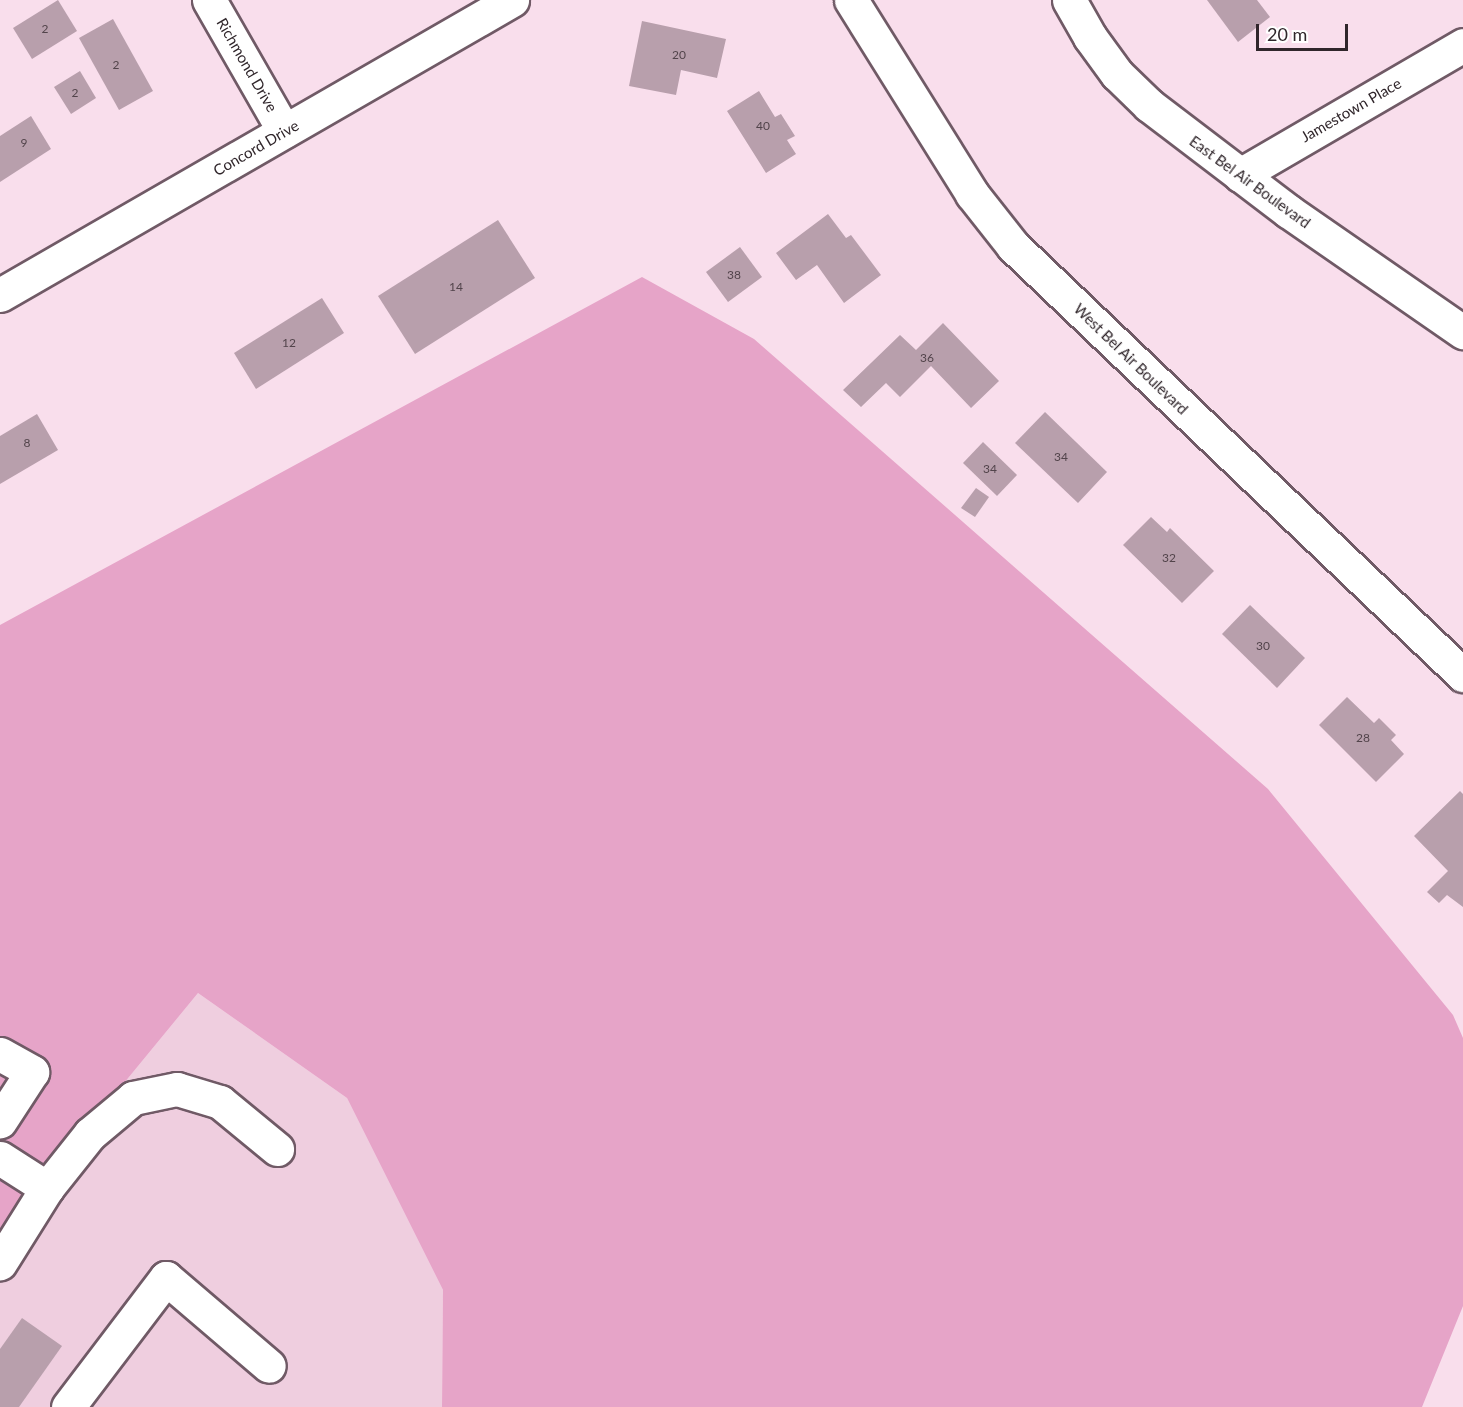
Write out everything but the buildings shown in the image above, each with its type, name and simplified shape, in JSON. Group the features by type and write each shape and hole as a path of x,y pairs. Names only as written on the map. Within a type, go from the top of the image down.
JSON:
{"street":[{"name":"Richmond Drive","path":"209,0 284,131"},
{"name":"Concord Drive","path":"0,295 512,0"},
{"name":"West Bel Air Boulevard","path":"851,0 972,194 1013,246 1463,675"},
{"name":"East Bel Air Boulevard","path":"1069,0 1090,37 1117,74 1149,105 1240,175 1463,332"},
{"name":"Jamestown Place","path":"1240,175 1463,45"},
{"path":"0,1054 32,1072 0,1121"},
{"path":"0,1263 47,1188 90,1134 133,1098 177,1089 220,1102 277,1149"},
{"path":"0,1158 47,1188"},
{"path":"68,1407 166,1278 269,1366"}],"shaded area":[{"path":"642,277 754,339 1268,789 1453,1015 1463,1038 1463,1306 1422,1407 442,1407 443,1290 347,1098 198,993 0,1234 0,625"},
{"path":"198,993 347,1098 443,1290 442,1407 0,1407 0,1234"}]}
